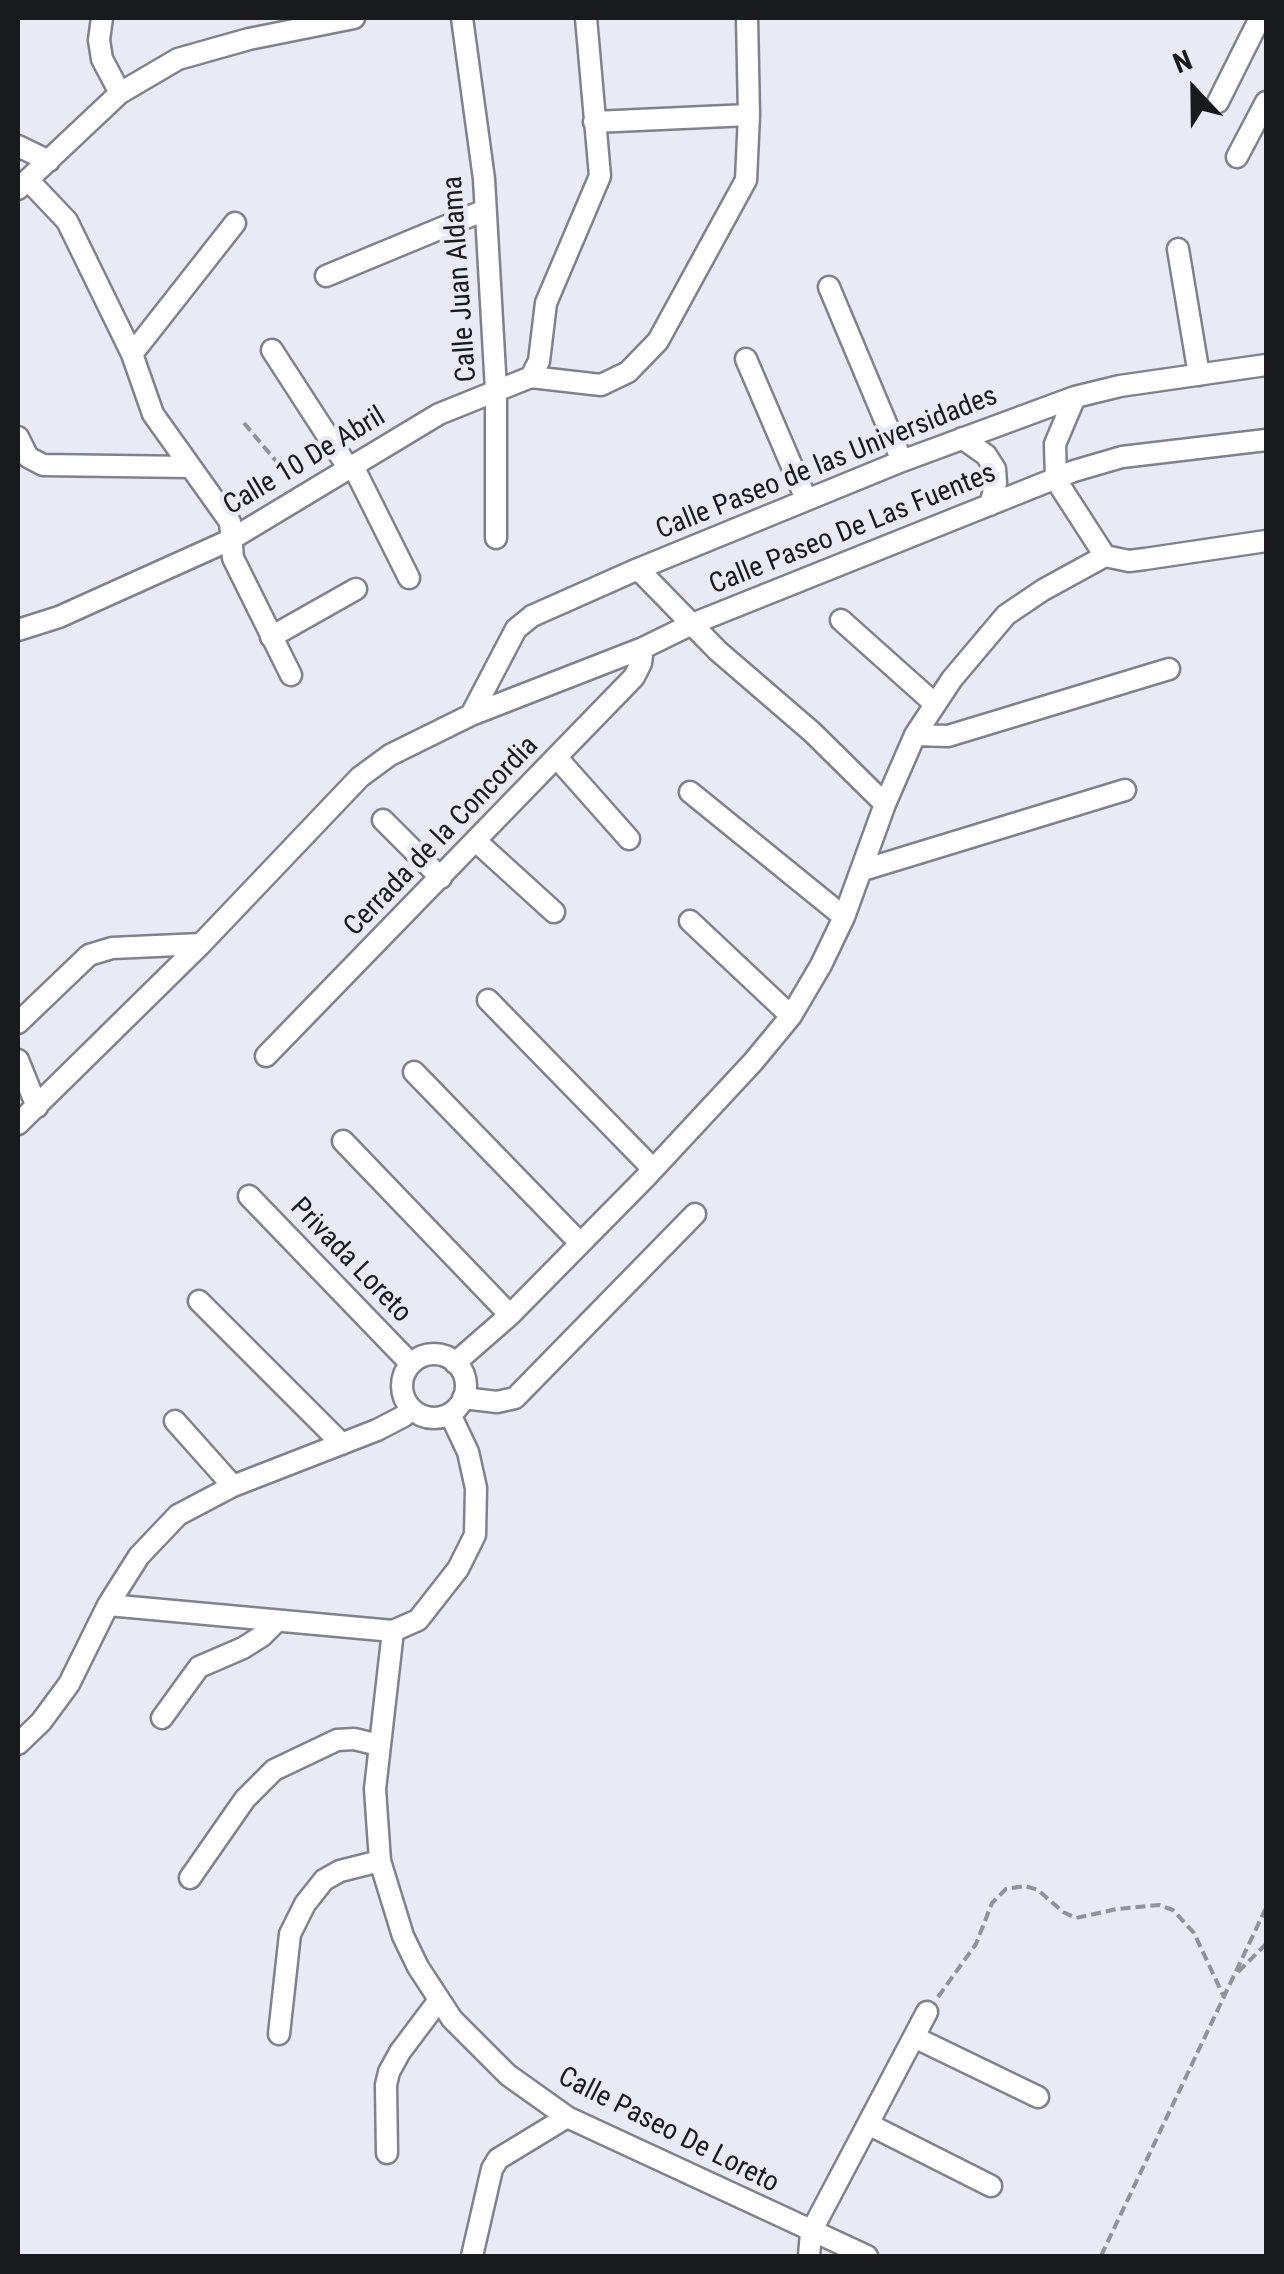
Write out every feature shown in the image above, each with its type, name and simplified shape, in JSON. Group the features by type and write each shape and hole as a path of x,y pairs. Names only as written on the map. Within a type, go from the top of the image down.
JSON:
{"street":[{"path":"102,18 102,59 120,94"},
{"path":"23,185 120,94 178,59 291,23 354,18"},
{"name":"Calle Juan Aldama","path":"462,18 485,210 496,390 496,538"},
{"path":"531,377 540,360 546,303 600,176 586,18"},
{"path":"594,122 749,115 747,18"},
{"path":"1218,102 1260,18"},
{"path":"1236,157 1266,102"},
{"name":"Calle 10 De Abril","path":"230,540 440,414 496,390 531,377 602,386 628,372 658,342 746,180 749,115"},
{"path":"18,146 49,161"},
{"name":"Calle 10 De Abril","path":"23,185 66,221 132,354 153,414 230,522 230,540"},
{"path":"326,276 485,210"},
{"path":"132,354 235,224"},
{"path":"1178,249 1198,374"},
{"path":"830,287 902,461"},
{"path":"272,350 351,467 409,578"},
{"path":"746,359 806,499"},
{"name":"Calle Paseo de las Universidades","path":"471,716 516,629 532,616 638,569 902,461 1075,397 1120,386 1266,365"},
{"path":"1075,397 1055,444 1056,480 1105,556"},
{"path":"18,437 34,463 189,467"},
{"path":"962,438 986,455 996,469 990,505"},
{"name":"Calle Paseo De Las Fuentes","path":"18,1124 201,944 360,777 390,755 471,716 643,648 692,624 1056,480 1122,458 1266,440"},
{"path":"18,630 60,617 230,540 234,558 291,675"},
{"path":"456,1363 510,1316 752,1062 790,1016 822,965 844,917 885,804 916,735 969,656 1006,615 1032,596 1105,556 1145,560 1266,541"},
{"path":"638,569 885,804"},
{"path":"271,637 356,589"},
{"path":"841,620 935,704"},
{"name":"Cerrada de la Concordia","path":"266,1056 634,677 643,648"},
{"path":"916,735 948,736 1169,669"},
{"path":"558,759 629,838"},
{"path":"863,870 1125,790"},
{"path":"690,792 844,917"},
{"path":"384,820 442,878"},
{"path":"477,842 554,912"},
{"path":"690,921 790,1016"},
{"path":"18,1022 88,955 112,948 201,944"},
{"path":"488,1000 652,1168"},
{"path":"18,1060 37,1107"},
{"path":"414,1072 580,1243"},
{"path":"343,1142 510,1316"},
{"name":"Privada Loreto","path":"249,1196 410,1364"},
{"path":"108,1605 393,1631 418,1620 464,1560 474,1535 476,1488 457,1406 465,1379 456,1363 438,1355 428,1355 410,1364 402,1382 404,1401 410,1409 429,1418 457,1406 515,1398 696,1214"},
{"path":"199,1301 342,1444"},
{"path":"18,1744 42,1722 70,1684 108,1605 158,1533 191,1506 394,1423 410,1409"},
{"path":"176,1421 234,1486"},
{"path":"162,1718 199,1667 243,1648 277,1621"},
{"name":"Calle Paseo De Loreto","path":"393,1631 375,1809 380,1861 403,1936 439,2000 467,2036 508,2074 567,2117 867,2256"},
{"path":"190,1878 244,1799 274,1770 338,1740 379,1745"},
{"path":"279,2034 290,1934 305,1904 324,1880 380,1861"},
{"path":"388,2153 386,2085 390,2072 439,2000"},
{"path":"809,2256 811,2232 928,2012"},
{"path":"914,2037 1038,2097"},
{"path":"472,2256 498,2159 567,2117"},
{"path":"868,2124 991,2186"}],"path":[{"path":"244,423 304,496"},
{"path":"928,2012 976,1944 992,1903 1006,1890 1025,1886 1038,1890 1076,1918 1159,1905 1174,1910 1194,1933 1224,1996"},
{"path":"1101,2256 1266,1908"},
{"path":"1235,1975 1266,1944"}]}
